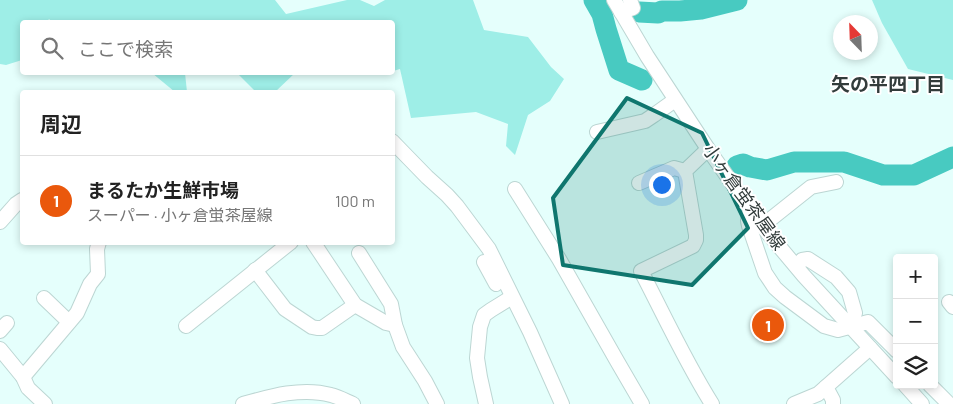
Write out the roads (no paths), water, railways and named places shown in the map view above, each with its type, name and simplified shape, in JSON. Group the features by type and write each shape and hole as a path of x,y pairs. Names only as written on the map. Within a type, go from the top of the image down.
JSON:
{"street":[{"path":"617,6 633,8 630,0"},
{"name":"小ヶ倉蛍茶屋線","path":"617,6 675,100 762,226 804,276 893,373"},
{"path":"597,132 644,121 675,100"},
{"path":"395,144 458,206 489,248 530,332 562,404"},
{"path":"685,171 708,149"},
{"path":"639,183 674,168 685,171"},
{"path":"685,171 696,240 693,246 640,271 691,370 712,404"},
{"path":"762,226 811,187 836,182"},
{"path":"515,189 559,260 642,404"},
{"path":"0,222 20,201"},
{"path":"750,209 748,216 749,226 765,273 775,288 824,326 838,330 868,322 893,347"},
{"path":"23,377 77,313 90,284 98,274 98,245"},
{"path":"186,326 287,245"},
{"path":"315,245 355,305 386,323 395,325"},
{"path":"359,253 391,304 395,325 403,347 437,404"},
{"path":"802,260 808,259 826,270 836,277 849,292 855,313 850,326"},
{"path":"484,262 500,293 486,306 480,326 476,358 486,404"},
{"path":"255,270 285,309 312,327 322,328 355,305"},
{"path":"484,315 512,297"},
{"path":"44,298 69,322"},
{"path":"794,404 818,394 870,348"},
{"path":"0,349 23,377 28,388 45,404"},
{"path":"826,387 833,400 833,404"},
{"path":"909,389 922,404"},
{"path":"934,389 949,404"},
{"path":"243,404 297,392 310,392 353,404"}],"waterway":[{"path":"594,0 602,14 619,70 642,80"},
{"path":"639,12 658,13 662,11 701,9 737,0"},
{"path":"737,166 743,164 767,170 794,162 844,162 883,175 914,175 953,157"}],"place":[{"name":"まるたか生鮮市場","path":"768,325"}],"district":[{"name":"矢の平四丁目","path":"888,84"}]}
